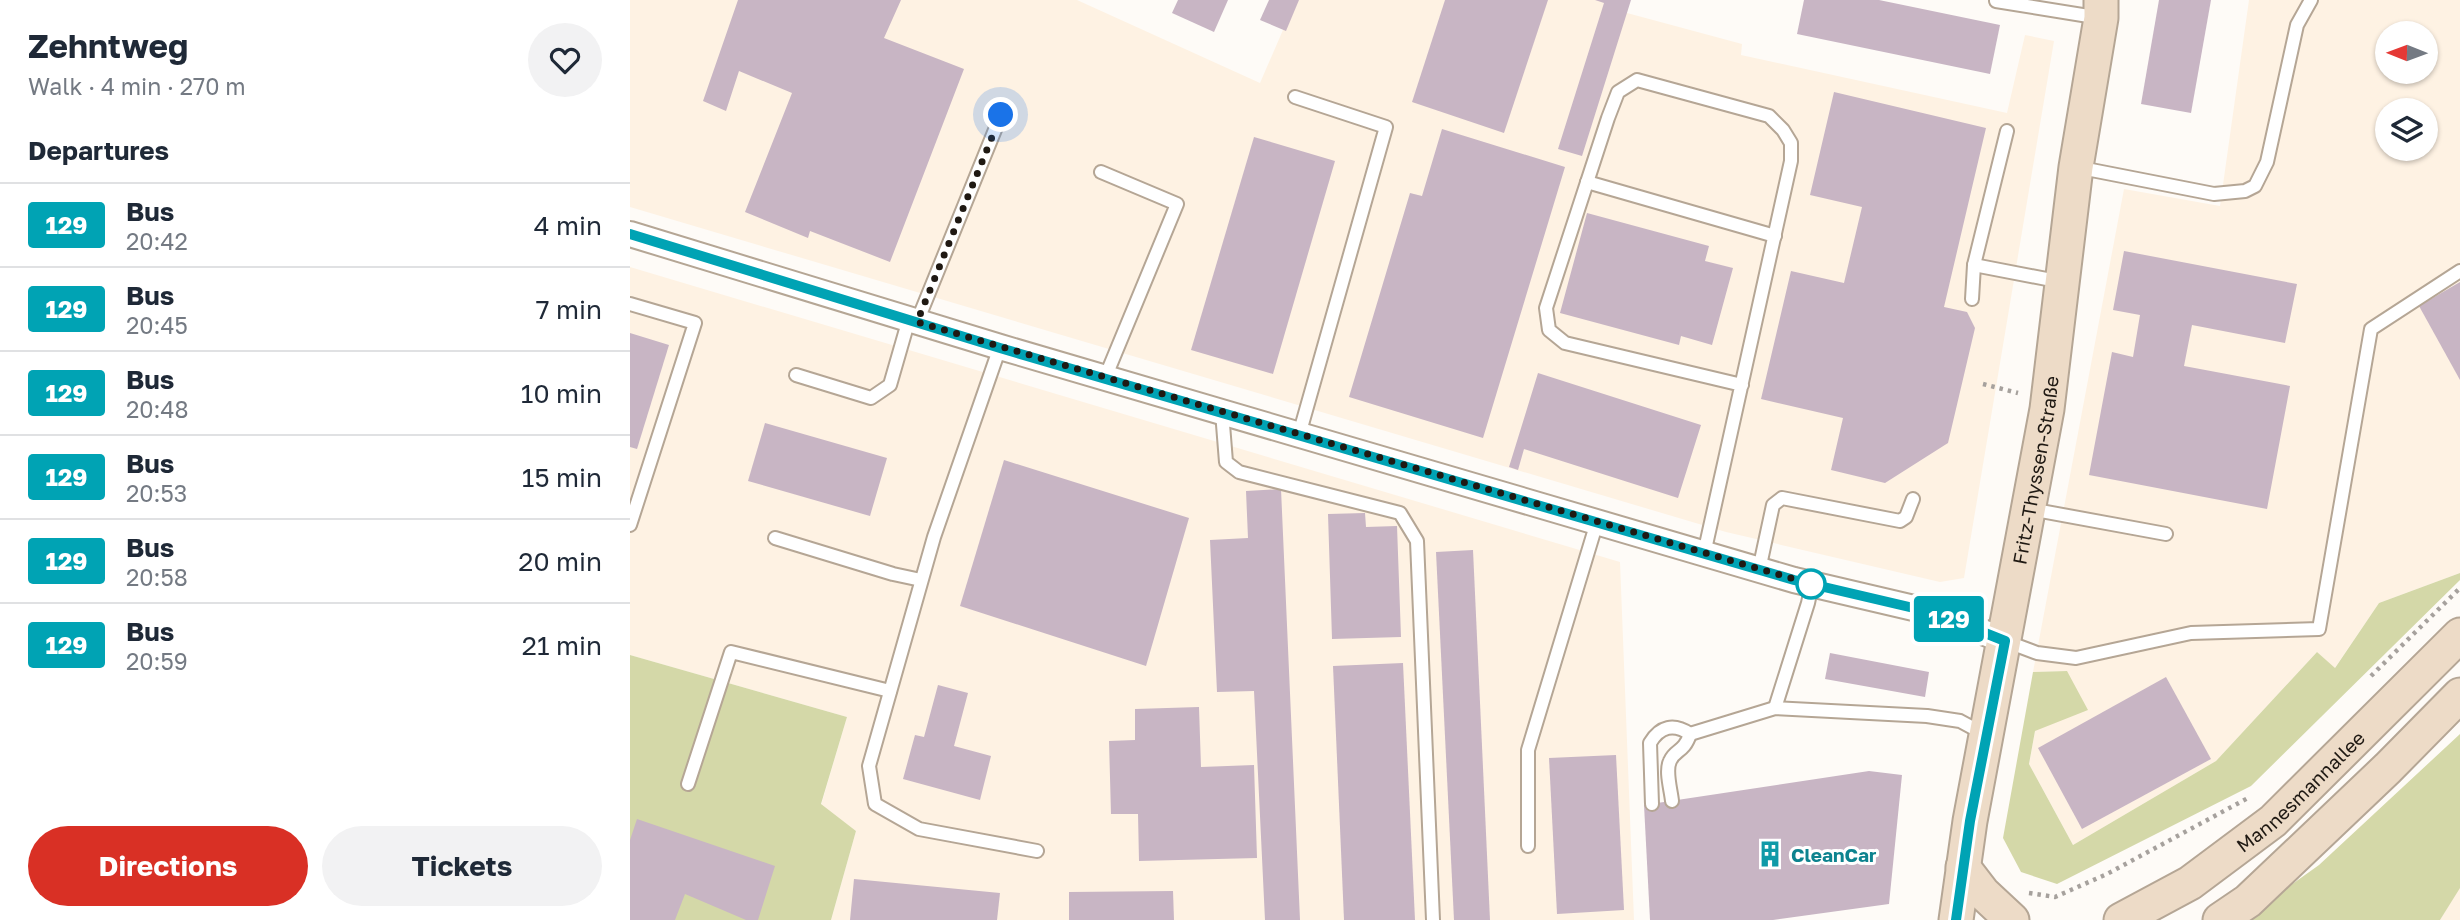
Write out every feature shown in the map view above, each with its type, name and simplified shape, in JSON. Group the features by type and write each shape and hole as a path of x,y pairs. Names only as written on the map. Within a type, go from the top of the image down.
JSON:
{"street":[{"name":"Fritz-Thyssen-Straße","path":"1956,920 1963,867 2047,409 2076,167 2104,6"},
{"path":"630,234 1000,348 1759,570 1935,613 2005,641"},
{"name":"Mannesmannallee","path":"2121,920 2190,883 2273,821 2460,635"},
{"path":"2220,920 2248,901 2388,768 2460,695"},
{"path":"1963,867 1983,893 2010,919"}],"lane":[{"path":"2076,167 2214,194 2245,191 2255,186 2267,162 2297,24 2311,0"},
{"path":"1996,1 2104,6"},
{"path":"1704,554 1742,385 1775,236 1791,161 1791,143 1769,116 1637,80 1618,92 1546,308 1549,330 1565,342 1742,385"},
{"path":"1295,97 1386,127 1298,435"},
{"path":"796,375 871,398 890,385 913,321 1001,115"},
{"path":"1972,299 1974,265 2007,131"},
{"path":"1101,172 1177,204 1105,378"},
{"path":"1587,182 1775,236"},
{"path":"1974,265 2062,282"},
{"path":"2005,641 2037,653 2076,658 2191,633 2319,629 2371,329 2460,271"},
{"path":"630,304 695,323 630,525"},
{"path":"1000,348 934,537 869,766 875,804 919,829 1037,851"},
{"path":"1222,412 1226,461 1239,472 1400,513 1417,541 1433,920"},
{"path":"1759,570 1773,505 1782,498 1900,521 1906,517 1913,499"},
{"path":"2030,509 2166,534"},
{"path":"1528,846 1528,750 1597,522"},
{"path":"775,538 892,574 922,580"},
{"path":"1775,708 1812,584"},
{"path":"688,784 730,652 891,691"},
{"path":"1652,804 1650,743 1654,735 1667,728 1679,727 1690,734 1775,708 1938,718 1960,721 1987,736"},
{"path":"1672,801 1668,765 1670,759 1686,746 1690,734"}],"path":[{"path":"1983,384 2018,393"},
{"path":"2365,682 2460,588"},
{"path":"2010,919 2027,893 2055,897 2107,874 2252,796"}],"shaded area":[{"path":"630,0 1077,0 1260,83 1296,0 1630,0 1627,13 1742,44 1741,55 2007,113 2025,35 2054,41 1964,578 1940,582 1726,532 630,207"},
{"path":"2249,0 2460,0 2460,573 2379,603 2334,669 2317,652 2216,761 2073,845 2029,764 2035,731 2067,671 2033,672 2124,189 2220,206"},
{"path":"630,267 1620,562 1634,920 831,920 856,831 821,805 847,717 630,655"},
{"path":"2460,883 2460,920 2440,920 2457,890"}],"green space":[{"path":"2460,573 2460,580 2251,786 2057,884 2021,872 2003,838 2033,672 2067,671 2088,710 2035,731 2029,764 2073,845 2216,761 2317,652 2335,668 2379,603"},
{"path":"630,655 847,717 821,804 856,831 831,920 630,920"},
{"path":"2460,734 2460,888 2440,920 2242,920 2319,865"}],"building":[{"path":"738,0 901,0 884,38 964,69 890,262 810,231 808,238 745,212 792,93 739,71 726,111 703,101"},
{"path":"1178,0 1228,0 1214,32 1172,13"},
{"path":"1269,0 1299,0 1286,31 1260,20"},
{"path":"1445,0 1548,0 1504,133 1412,102"},
{"path":"1595,0 1631,0 1582,156 1558,149 1604,3"},
{"path":"1804,0 1879,0 2000,25 1990,74 1797,34"},
{"path":"2159,0 2211,0 2191,113 2141,104"},
{"path":"1834,92 1986,128 1944,307 1967,312 1975,328 1948,443 1885,483 1831,470 1843,418 1761,399 1791,271 1844,283 1862,207 1810,195"},
{"path":"1442,129 1565,167 1483,438 1349,397 1410,193 1422,196"},
{"path":"1254,137 1335,161 1273,374 1191,350"},
{"path":"1587,213 1709,246 1705,261 1733,268 1712,345 1681,336 1679,345 1560,313"},
{"path":"2124,251 2297,284 2285,343 2192,325 2184,366 2290,386 2267,509 2089,475 2112,352 2133,357 2140,315 2113,310"},
{"path":"2460,282 2460,380 2419,306"},
{"path":"630,333 669,345 637,449 630,447"},
{"path":"1538,373 1701,425 1678,498 1524,449 1518,470 1509,467"},
{"path":"765,423 887,458 870,516 748,481"},
{"path":"1004,460 1189,518 1146,666 960,606"},
{"path":"1281,489 1300,920 1265,920 1254,691 1217,692 1210,540 1248,538 1246,491"},
{"path":"1365,513 1366,527 1397,526 1401,637 1332,639 1328,514"},
{"path":"1473,550 1490,920 1454,920 1436,552"},
{"path":"1830,653 1929,672 1925,697 1825,679"},
{"path":"1403,663 1415,920 1344,920 1333,666"},
{"path":"2166,677 2211,759 2082,829 2038,748"},
{"path":"938,685 968,693 954,746 991,756 980,800 903,779 915,735 924,737"},
{"path":"1199,707 1201,767 1254,765 1257,858 1139,861 1138,814 1111,814 1109,741 1135,740 1135,709"},
{"path":"1616,755 1624,910 1557,914 1549,758"},
{"name":"CleanCar","path":"1869,771 1902,775 1889,904 1773,920 1650,920 1644,805"},
{"path":"637,819 775,866 758,920 746,920 685,894 675,920 630,920 630,840"},
{"path":"854,879 1000,893 997,920 850,920"},
{"path":"1173,891 1174,920 1069,920 1069,892"}],"bus line":[{"name":"129","path":"630,234 1000,348 1794,580 1935,613 2005,641 1970,821 1956,920"}],"place":[{"name":"CleanCar","path":"1770,854"}],"route":[{"path":"1001,115 917,322 1811,584"}]}
